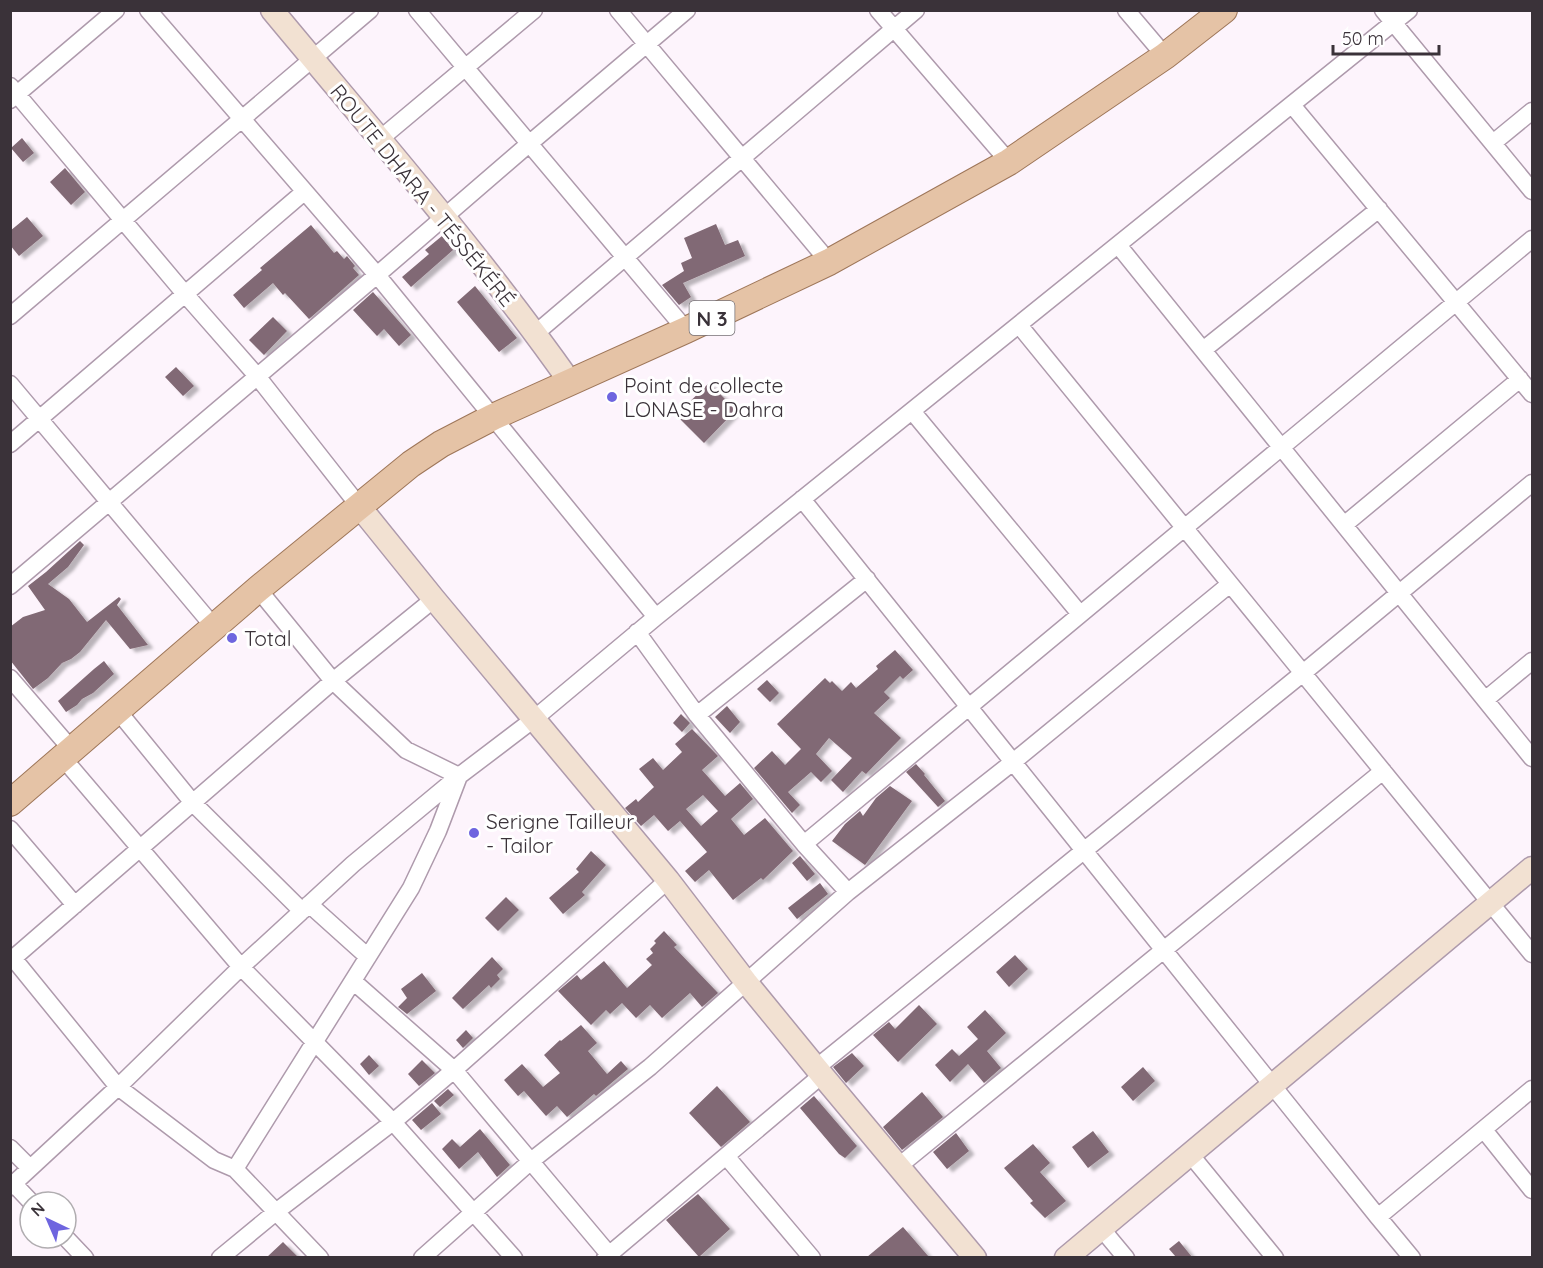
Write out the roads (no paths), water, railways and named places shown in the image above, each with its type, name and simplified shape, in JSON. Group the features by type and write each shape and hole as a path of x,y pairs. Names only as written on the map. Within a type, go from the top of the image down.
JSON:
{"main road":[{"name":"N 3","path":"10,803 258,590 411,464 441,444 493,417 686,330 829,262 1009,162 1165,56 1224,10"}],"street":[{"path":"116,10 13,93 257,376 434,599 668,880 819,1072 975,1257"},
{"path":"148,10 377,275 656,617"},
{"name":"ROUTE DHARA - TÉSSÉKÉRÉ","path":"272,10 444,217 536,333 570,382"},
{"path":"10,316 370,10"},
{"path":"417,10 686,330"},
{"path":"380,139 534,10"},
{"path":"618,10 829,262"},
{"path":"10,586 687,10"},
{"path":"878,10 1009,162"},
{"path":"536,333 916,10"},
{"path":"1126,10 1165,56"},
{"path":"1383,10 1533,190"},
{"path":"12,1185 353,864 459,776 534,719 637,632 1409,10"},
{"path":"1292,105 1533,394"},
{"path":"1493,144 1533,111"},
{"path":"10,444 304,192"},
{"path":"1203,350 1379,209"},
{"path":"804,844 1533,239"},
{"path":"1118,245 1533,759"},
{"path":"1019,325 1533,954"},
{"path":"1344,525 1520,379"},
{"path":"10,384 214,627"},
{"path":"912,411 1080,614"},
{"path":"353,981 454,1070 608,1256 726,1156 819,1072 1084,850 1533,483"},
{"path":"802,499 1378,1217 1406,1255"},
{"path":"697,715 867,579"},
{"path":"422,1257 531,1161 650,1067 848,892 1014,762 1230,584"},
{"path":"258,590 333,681 406,750 459,776"},
{"path":"320,1257 235,1169 214,1160 117,1087 12,960 333,681 434,599"},
{"path":"637,632 697,715 804,844 848,892"},
{"path":"1485,700 1533,661"},
{"path":"10,678 140,848 241,967 393,1122 514,1257"},
{"path":"118,711 193,803 305,908 368,957"},
{"path":"899,1166 1383,771"},
{"path":"235,1169 411,888 438,831 459,776"},
{"path":"10,829 75,905"},
{"path":"1066,1257 1533,868"},
{"path":"220,1257 393,1122 668,880"},
{"path":"1378,1217 1533,1089"},
{"path":"1484,1130 1533,1190"},
{"path":"10,1148 30,1168"},
{"path":"1190,1154 1275,1257"},
{"path":"726,1156 812,1257"},
{"path":"1101,1228 1126,1257"}],"place":[{"name":"Point de collecte LONASE - Dahra","path":"612,397"},
{"name":"Total","path":"232,638"},
{"name":"Serigne Tailleur - Tailor","path":"474,833"}]}
